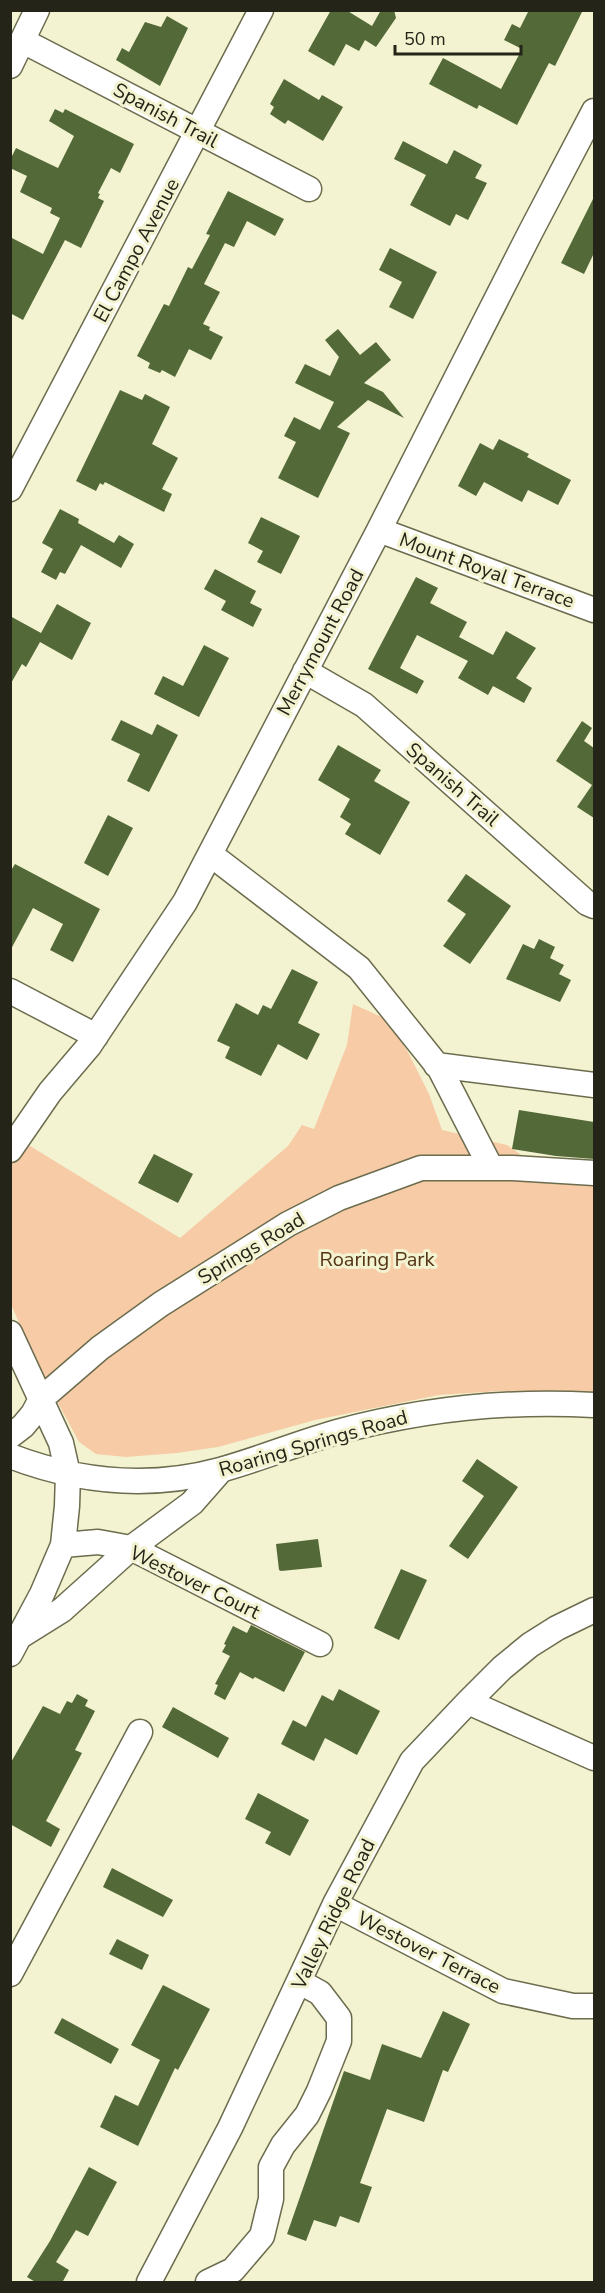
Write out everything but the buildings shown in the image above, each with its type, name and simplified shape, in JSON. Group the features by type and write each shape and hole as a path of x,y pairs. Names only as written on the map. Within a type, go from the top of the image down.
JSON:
{"street":[{"path":"10,66 37,10"},
{"name":"El Campo Avenue","path":"10,489 261,10"},
{"name":"Spanish Trail","path":"23,40 309,189"},
{"name":"Merrymount Road","path":"10,1150 50,1092 96,1036 185,902 379,530 500,290 587,142 594,111"},
{"name":"Mount Royal Terrace","path":"379,530 594,610"},
{"name":"Spanish Trail","path":"304,672 363,705 587,903 594,906"},
{"path":"210,854 359,968 436,1065 491,1168"},
{"path":"10,991 96,1036"},
{"path":"436,1065 594,1086"},
{"name":"Springs Road","path":"10,1436 23,1426 41,1399 100,1348 161,1304 288,1224 339,1198 421,1168 491,1168 594,1173"},
{"path":"10,1333 61,1443 68,1474 63,1545 42,1594 15,1645"},
{"name":"Roaring Springs Road","path":"10,1456 68,1474 118,1482 159,1481 221,1470 337,1432 449,1408 524,1404 594,1405"},
{"path":"15,1645 62,1610 131,1548 192,1503 221,1470"},
{"name":"Westover Court","path":"63,1545 98,1542 131,1548 320,1644"},
{"name":"Valley Ridge Road","path":"152,2282 230,2128 335,1904 412,1761 502,1668 530,1645 557,1628 594,1610"},
{"path":"468,1702 594,1758"},
{"path":"10,1974 140,1732"},
{"name":"Westover Terrace","path":"335,1904 503,1991 573,2006 594,2006"},
{"path":"208,2283 233,2270 262,2236 271,2199 272,2167 283,2145 307,2115 339,2041 339,2018 320,1993 300,1982"}],"green space":[{"name":"Roaring Park","path":"353,1004 388,1020 409,1054 429,1094 442,1130 507,1145 523,1156 554,1166 594,1170 594,1395 570,1392 499,1391 439,1395 315,1420 218,1447 126,1457 96,1454 79,1442 36,1362 11,1304 10,1162 22,1141 180,1238 288,1146 302,1125 314,1129 347,1045"}]}
